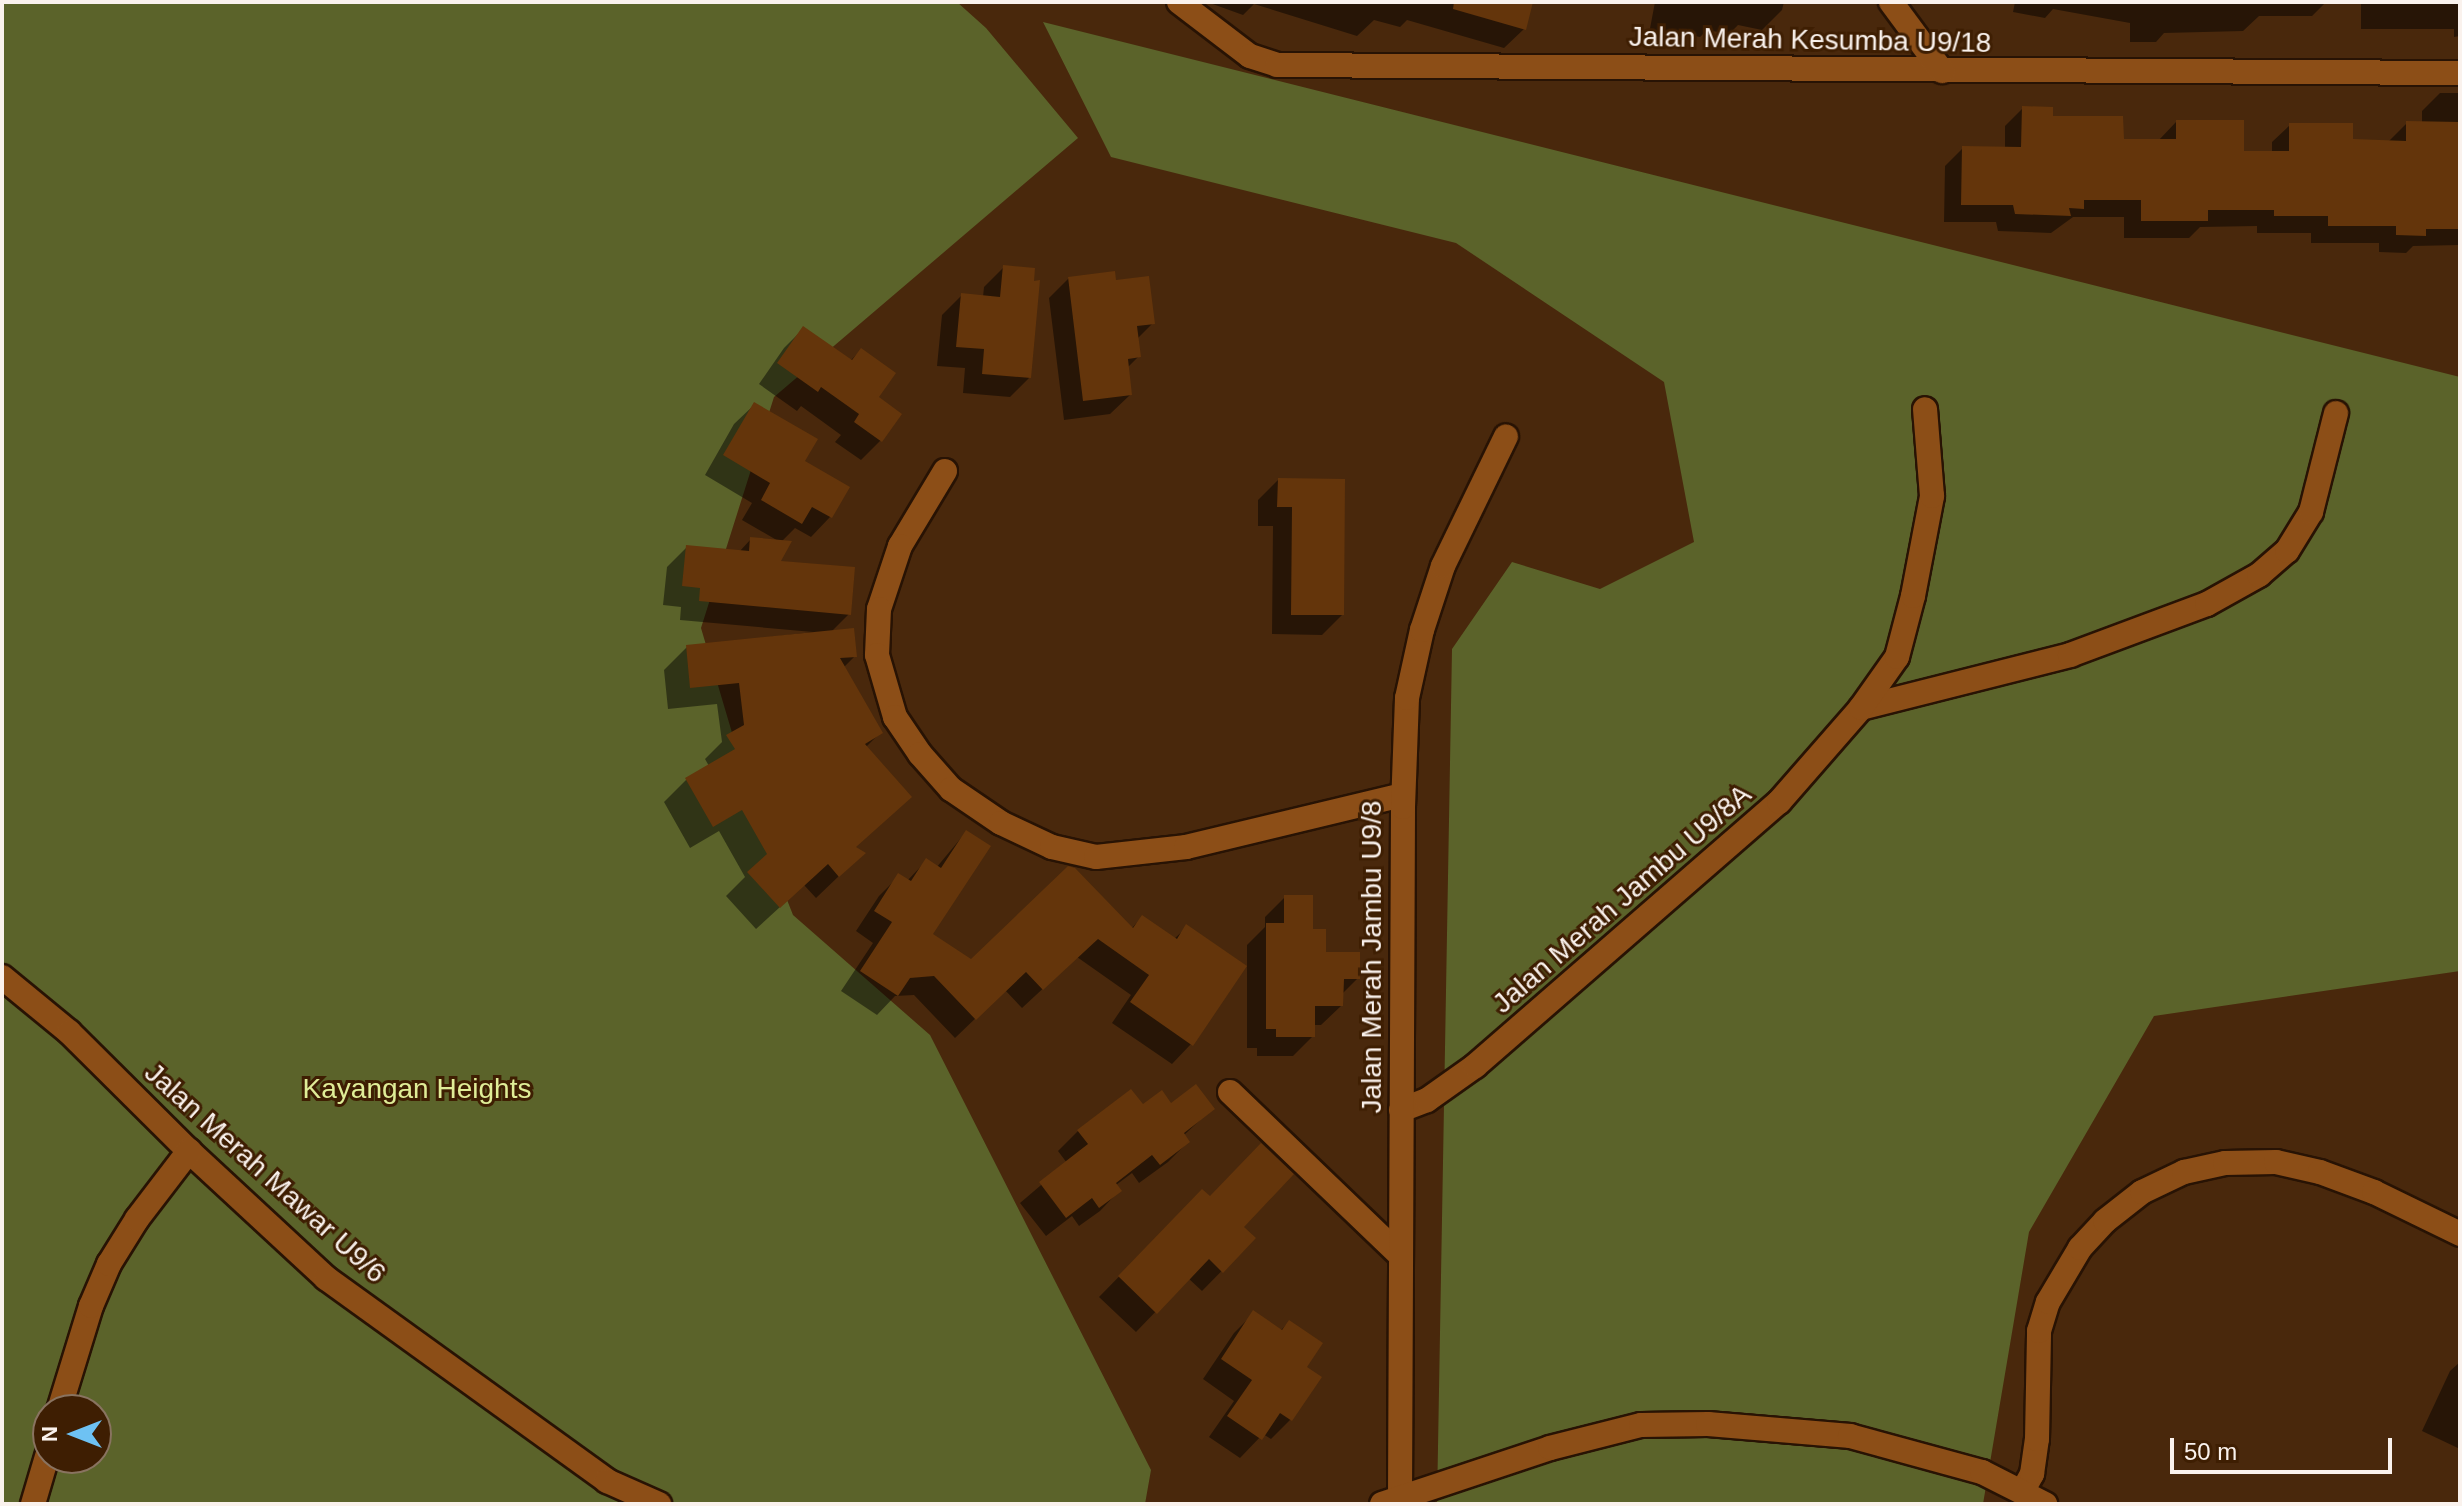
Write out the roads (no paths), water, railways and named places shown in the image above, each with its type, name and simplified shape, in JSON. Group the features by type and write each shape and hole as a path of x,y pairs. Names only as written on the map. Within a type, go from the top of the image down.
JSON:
{"street":[{"name":"Jalan Merah Kesumba U9/18","path":"1179,2 1250,56 1277,65 2460,73"},
{"path":"1891,2 1942,71"},
{"name":"Jalan Merah Jambu U9/8A","path":"1401,1110 1427,1100 1475,1066 1779,802 1861,708 1897,657 1913,596 1932,496 1925,409"},
{"path":"1861,708 2070,655 2207,604 2259,575 2287,551 2311,512 2336,413"},
{"name":"Jalan Merah Jambu U9/8","path":"1391,1501 1401,1256 1403,795 1407,698 1422,630 1443,566 1506,436"},
{"path":"945,471 900,546 879,609 877,655 895,717 951,789 1001,823 1052,847 1096,857 1186,847 1403,795"},
{"name":"Jalan Merah Mawar U9/6","path":"2,977 69,1032 189,1151 326,1278 607,1481 659,1504"},
{"path":"1230,1092 1401,1256"},
{"path":"64,1394 91,1306 109,1264 137,1219 189,1151"},
{"path":"2022,1492 2032,1474 2037,1439 2039,1331 2048,1302 2080,1248 2105,1221 2142,1192 2184,1172 2225,1163 2276,1162 2320,1172 2374,1192 2460,1234"},
{"path":"1391,1501 1550,1448 1641,1425 1708,1424 1850,1436 1982,1472 2045,1504"},
{"path":"33,1504 42,1474"}],"park label":[{"name":"Kayangan Heights","path":"417,1089"}]}
